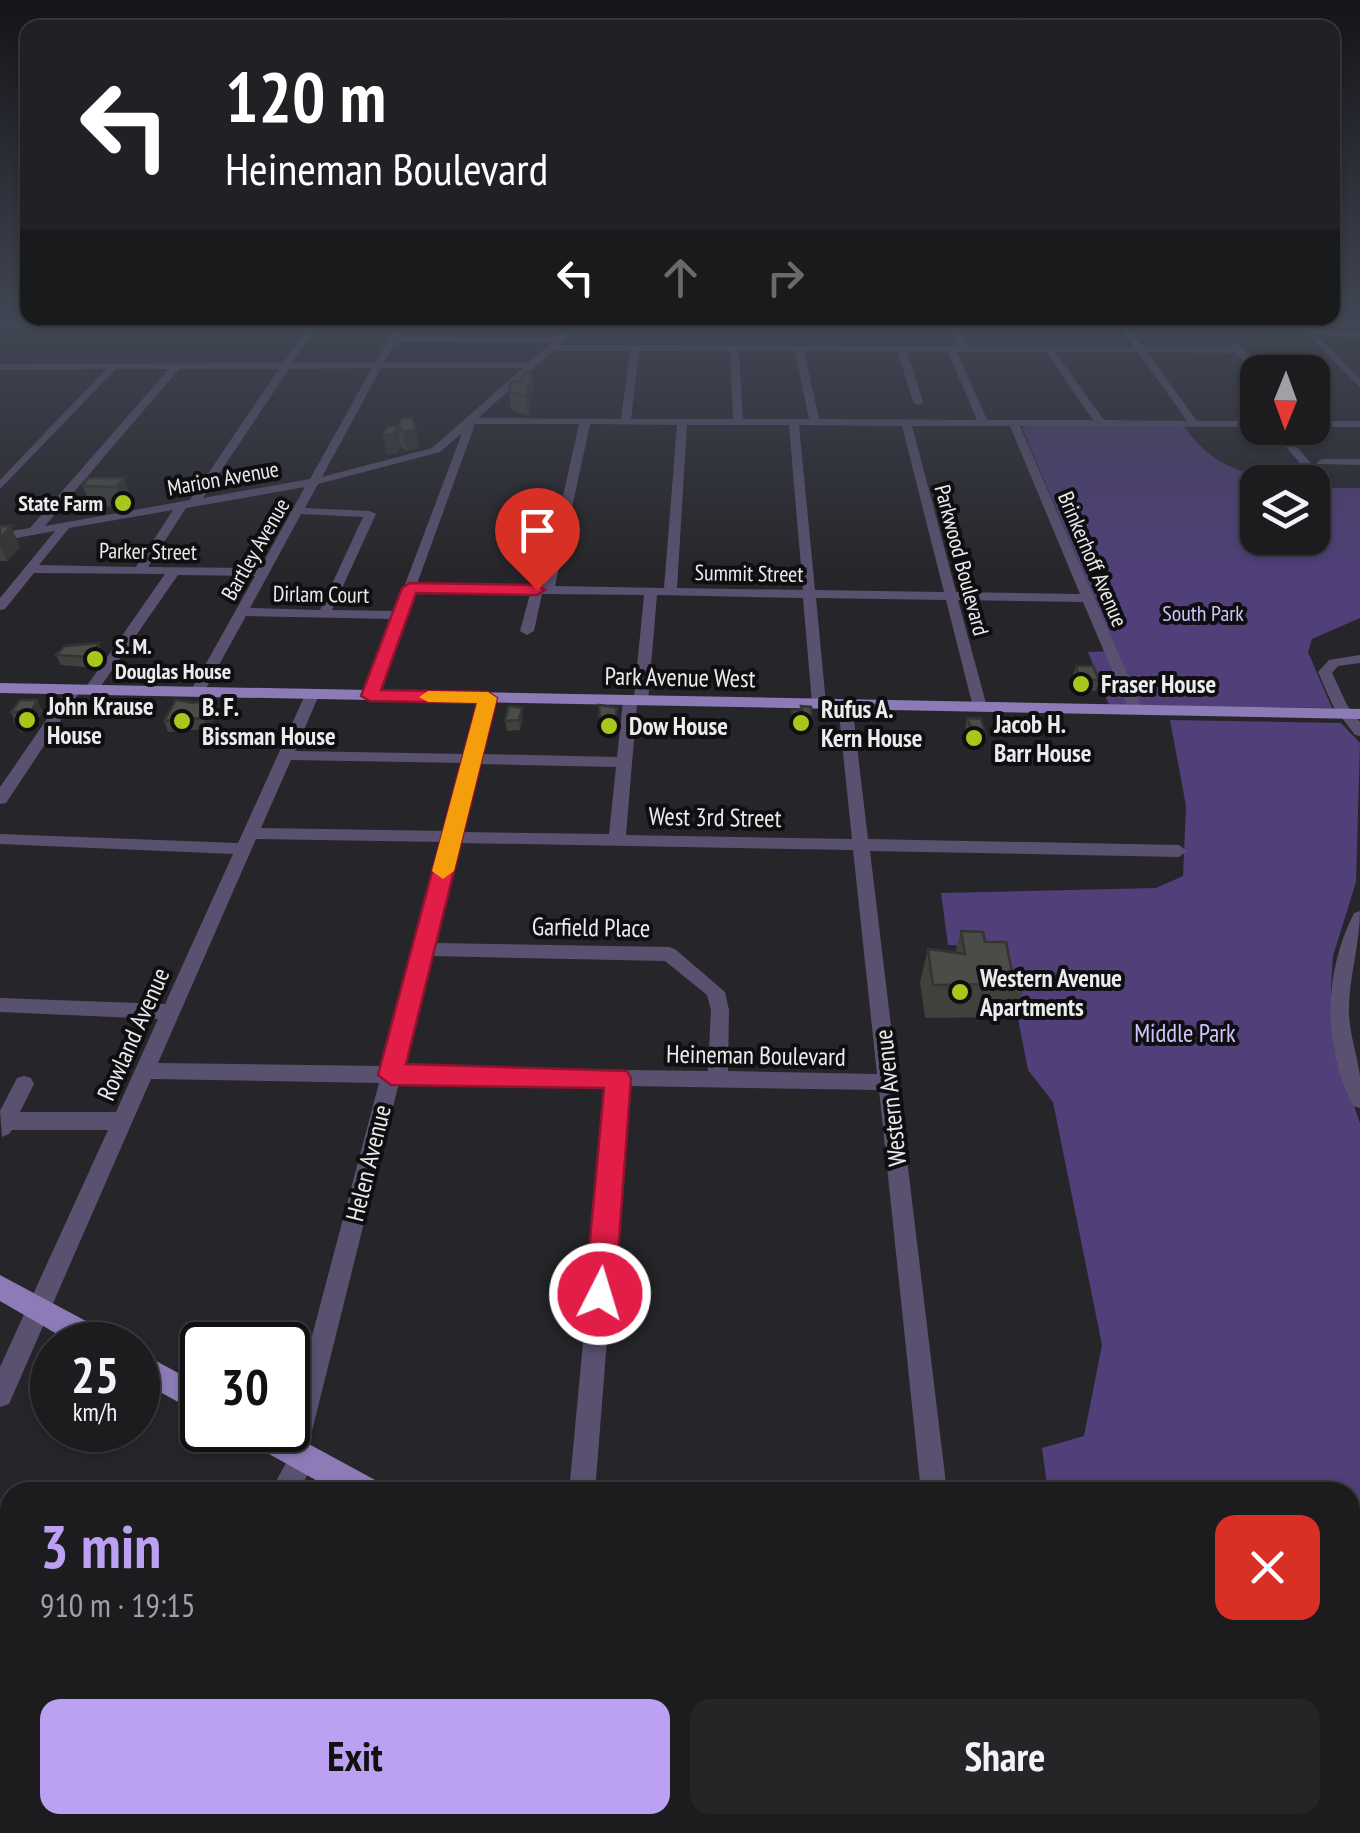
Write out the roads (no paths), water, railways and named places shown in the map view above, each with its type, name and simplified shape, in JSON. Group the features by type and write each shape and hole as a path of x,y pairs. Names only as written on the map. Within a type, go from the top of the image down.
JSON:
{"main road":[{"name":"Park Avenue West","path":"0,688 1354,714"},
{"path":"0,1288 61,1322"},
{"path":"292,1452 347,1482"}],"street":[{"path":"0,486 75,407"},
{"path":"34,530 142,407"},
{"path":"138,570 257,407"},
{"name":"Bartley Avenue","path":"198,692 356,407"},
{"name":"Marion Avenue","path":"0,536 314,482 446,444 487,407"},
{"path":"626,422 628,407"},
{"path":"737,407 738,423"},
{"path":"811,407 815,423"},
{"path":"978,407 984,424"},
{"path":"1087,407 1101,424"},
{"path":"1181,407 1194,424"},
{"path":"370,696 472,421 1240,424"},
{"path":"527,631 542,590 585,422"},
{"path":"670,592 682,422"},
{"path":"789,423 813,704"},
{"name":"Parkwood Boulevard","path":"901,423 973,707"},
{"name":"Brinkerhoff Avenue","path":"1014,424 1136,710"},
{"path":"1330,424 1360,424"},
{"path":"446,444 464,447"},
{"path":"1290,445 1307,465"},
{"path":"1322,462 1360,462"},
{"path":"300,511 370,514 324,614"},
{"path":"0,606 66,525"},
{"name":"Parker Street","path":"30,569 265,572"},
{"path":"0,799 174,571"},
{"name":"Summit Street","path":"410,588 1088,598"},
{"path":"617,840 623,762 651,591"},
{"name":"Dirlam Court","path":"242,612 400,615"},
{"path":"1360,659 1334,663 1325,670 1354,714 1360,732"},
{"name":"Rowland Avenue","path":"0,1395 312,694"},
{"name":"Helen Avenue","path":"287,1482 299,1456 488,698"},
{"name":"Western Avenue","path":"845,704 933,1482"},
{"path":"285,754 623,762"},
{"name":"West 3rd Street","path":"0,839 246,841 452,837 1179,850"},
{"path":"1360,917 1353,950 1340,970 1342,1044 1347,1071 1360,1100"},
{"name":"Garfield Place","path":"423,950 669,954 716,992 720,1010 718,1079"},
{"path":"0,1005 169,1012"},
{"name":"Heineman Boulevard","path":"144,1071 888,1082"},
{"path":"583,1482 618,1078"},
{"path":"24,1084 3,1127 122,1120"}],"place":[{"name":"State Farm","path":"123,503"},
{"name":"S. M. Douglas House","path":"95,659"},
{"name":"Fraser House","path":"1081,684"},
{"name":"John Krause House","path":"27,720"},
{"name":"B. F. Bissman House","path":"182,721"},
{"name":"Rufus A. Kern House","path":"801,723"},
{"name":"Dow House","path":"609,726"},
{"name":"Jacob H. Barr House","path":"974,738"},
{"name":"Western Avenue Apartments","path":"960,992"}],"park label":[{"name":"South Park","path":"1203,613"},
{"name":"Middle Park","path":"1185,1033"}]}
